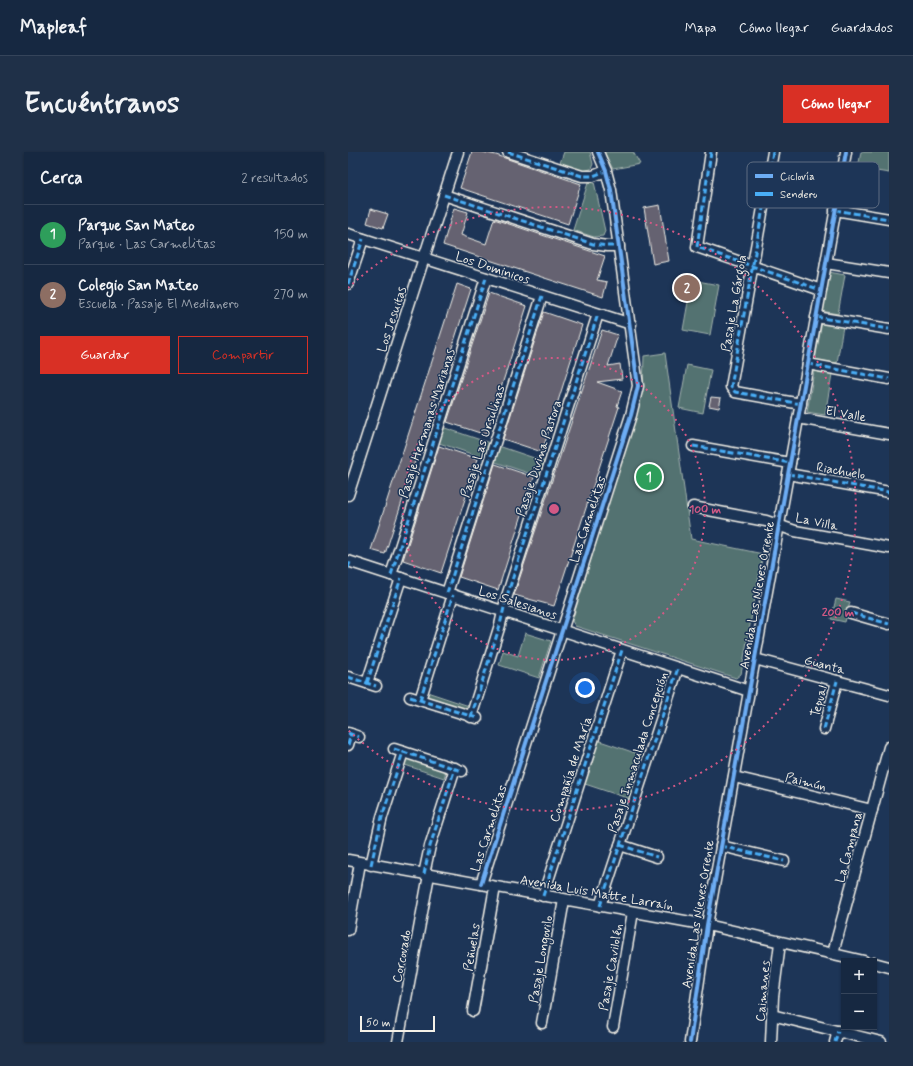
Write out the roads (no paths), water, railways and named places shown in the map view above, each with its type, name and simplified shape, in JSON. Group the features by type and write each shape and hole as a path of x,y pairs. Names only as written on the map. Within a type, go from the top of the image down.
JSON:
{"street":[{"name":"Los Jesuitas","path":"348,495 458,152"},
{"path":"508,152 582,176 593,176 606,170"},
{"name":"Las Carmelitas","path":"481,884 637,392 638,375 619,246 606,170 598,152"},
{"path":"709,152 697,247 821,290"},
{"name":"Pasaje La Gárgola","path":"771,162 773,152"},
{"name":"Avenida Las Nieves Oriente","path":"844,162 846,152"},
{"path":"444,195 593,244 619,246"},
{"name":"Pasaje La Gárgola","path":"763,208 732,390 735,392 800,404"},
{"path":"835,210 889,219"},
{"name":"Avenida Las Nieves Oriente","path":"690,1042 707,925 835,210"},
{"name":"Los Dominicos","path":"348,234 631,324"},
{"path":"348,284 362,239"},
{"path":"826,262 889,274"},
{"name":"Pasaje Hermanas Marianas","path":"390,575 486,278"},
{"name":"Pasaje Las Ursulinas","path":"474,718 415,698 450,594 542,296"},
{"name":"Pasaje Divina Pastora","path":"474,718 503,611 598,314"},
{"path":"816,317 889,329"},
{"path":"808,364 889,379"},
{"name":"El Valle","path":"798,418 889,434"},
{"path":"693,446 790,463"},
{"name":"Riachuelo","path":"788,474 889,492"},
{"name":"La Villa","path":"693,508 766,521 795,531 889,548"},
{"name":"Los Salesianos","path":"349,564 401,578 749,691"},
{"path":"348,677 372,684 401,578"},
{"path":"851,613 889,624"},
{"name":"Compañía de María","path":"543,896 622,650"},
{"name":"Guanta","path":"755,659 889,695"},
{"name":"Pasaje Inmaculada Concepción","path":"600,906 678,668"},
{"name":"Tepual","path":"824,729 837,681"},
{"path":"348,745 353,735"},
{"name":"La Campana","path":"833,953 872,810 885,780 889,747"},
{"name":"Corcovado","path":"371,865 398,750 458,769 430,846 398,1042"},
{"name":"Paimún","path":"734,777 872,810"},
{"name":"Pasaje Inmaculada Concepción","path":"620,845 657,857"},
{"path":"721,846 784,862"},
{"name":"Avenida Luis Matte Larraín","path":"348,860 707,925 780,943 852,958"},
{"path":"348,930 360,863"},
{"name":"Peñuelas","path":"473,1011 495,887"},
{"name":"Pasaje Longovilo","path":"542,1023 564,900"},
{"name":"Pasaje Cavilolén","path":"613,1027 633,912"},
{"name":"Caimanes","path":"771,1042 772,1015 780,943"},
{"path":"877,964 889,967"},
{"path":"772,1015 881,1042"},
{"path":"836,1042 838,1031"}],"place":[{"name":"Colegio San Mateo","path":"687,288"},
{"name":"Parque San Mateo","path":"649,477"}]}
